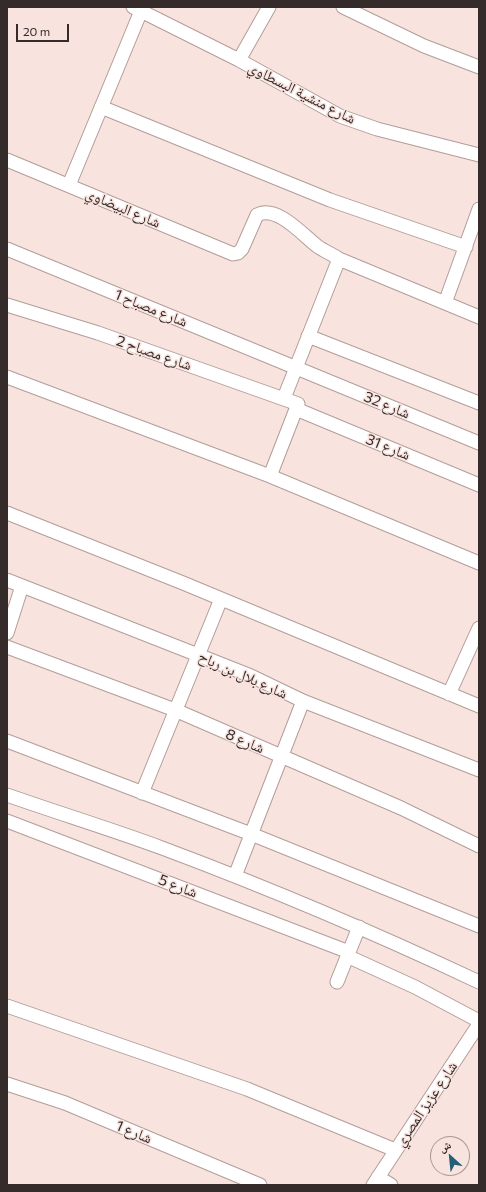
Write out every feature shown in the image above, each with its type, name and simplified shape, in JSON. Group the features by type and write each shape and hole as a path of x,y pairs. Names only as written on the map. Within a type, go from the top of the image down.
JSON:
{"street":[{"path":"343,7 424,46 479,67"},
{"path":"239,60 267,8"},
{"path":"70,185 101,107 137,9"},
{"name":"شارع منشية البسطاوي","path":"137,9 239,60 340,116 377,129 479,155"},
{"path":"101,107 330,200 466,246"},
{"name":"شارع البيضاوي","path":"7,160 70,185 228,253 238,253 242,249 254,219 257,215 265,212 292,224 319,247 339,258"},
{"path":"445,303 479,209"},
{"name":"شارع مصباح 1","path":"7,249 296,368"},
{"path":"284,398 339,258 479,317"},
{"name":"شارع مصباح 2","path":"7,305 98,333 284,398 297,407"},
{"path":"308,336 479,403"},
{"name":"شارع 32","path":"296,368 479,443"},
{"path":"7,377 270,476 479,563"},
{"path":"270,476 297,407"},
{"name":"شارع 31","path":"297,407 479,485"},
{"path":"7,513 221,599 479,706"},
{"name":"شارع بلال بن رباح","path":"7,580 198,655 250,676 303,701 479,770"},
{"path":"7,633 22,586"},
{"path":"142,793 221,599"},
{"path":"449,694 479,628"},
{"name":"شارع 8","path":"7,646 175,710 401,808 479,846"},
{"path":"235,876 303,701"},
{"path":"7,741 251,834 479,926"},
{"path":"7,795 160,848 235,876 359,927 479,982"},
{"name":"شارع 5","path":"7,821 348,954 479,1021"},
{"path":"336,982 359,927"},
{"path":"7,1006 246,1089 395,1150"},
{"name":"شارع عزيز المصري","path":"376,1181 479,1024"},
{"name":"شارع 1","path":"7,1084 65,1103 260,1185"},
{"path":"376,1181 391,1185"}]}
